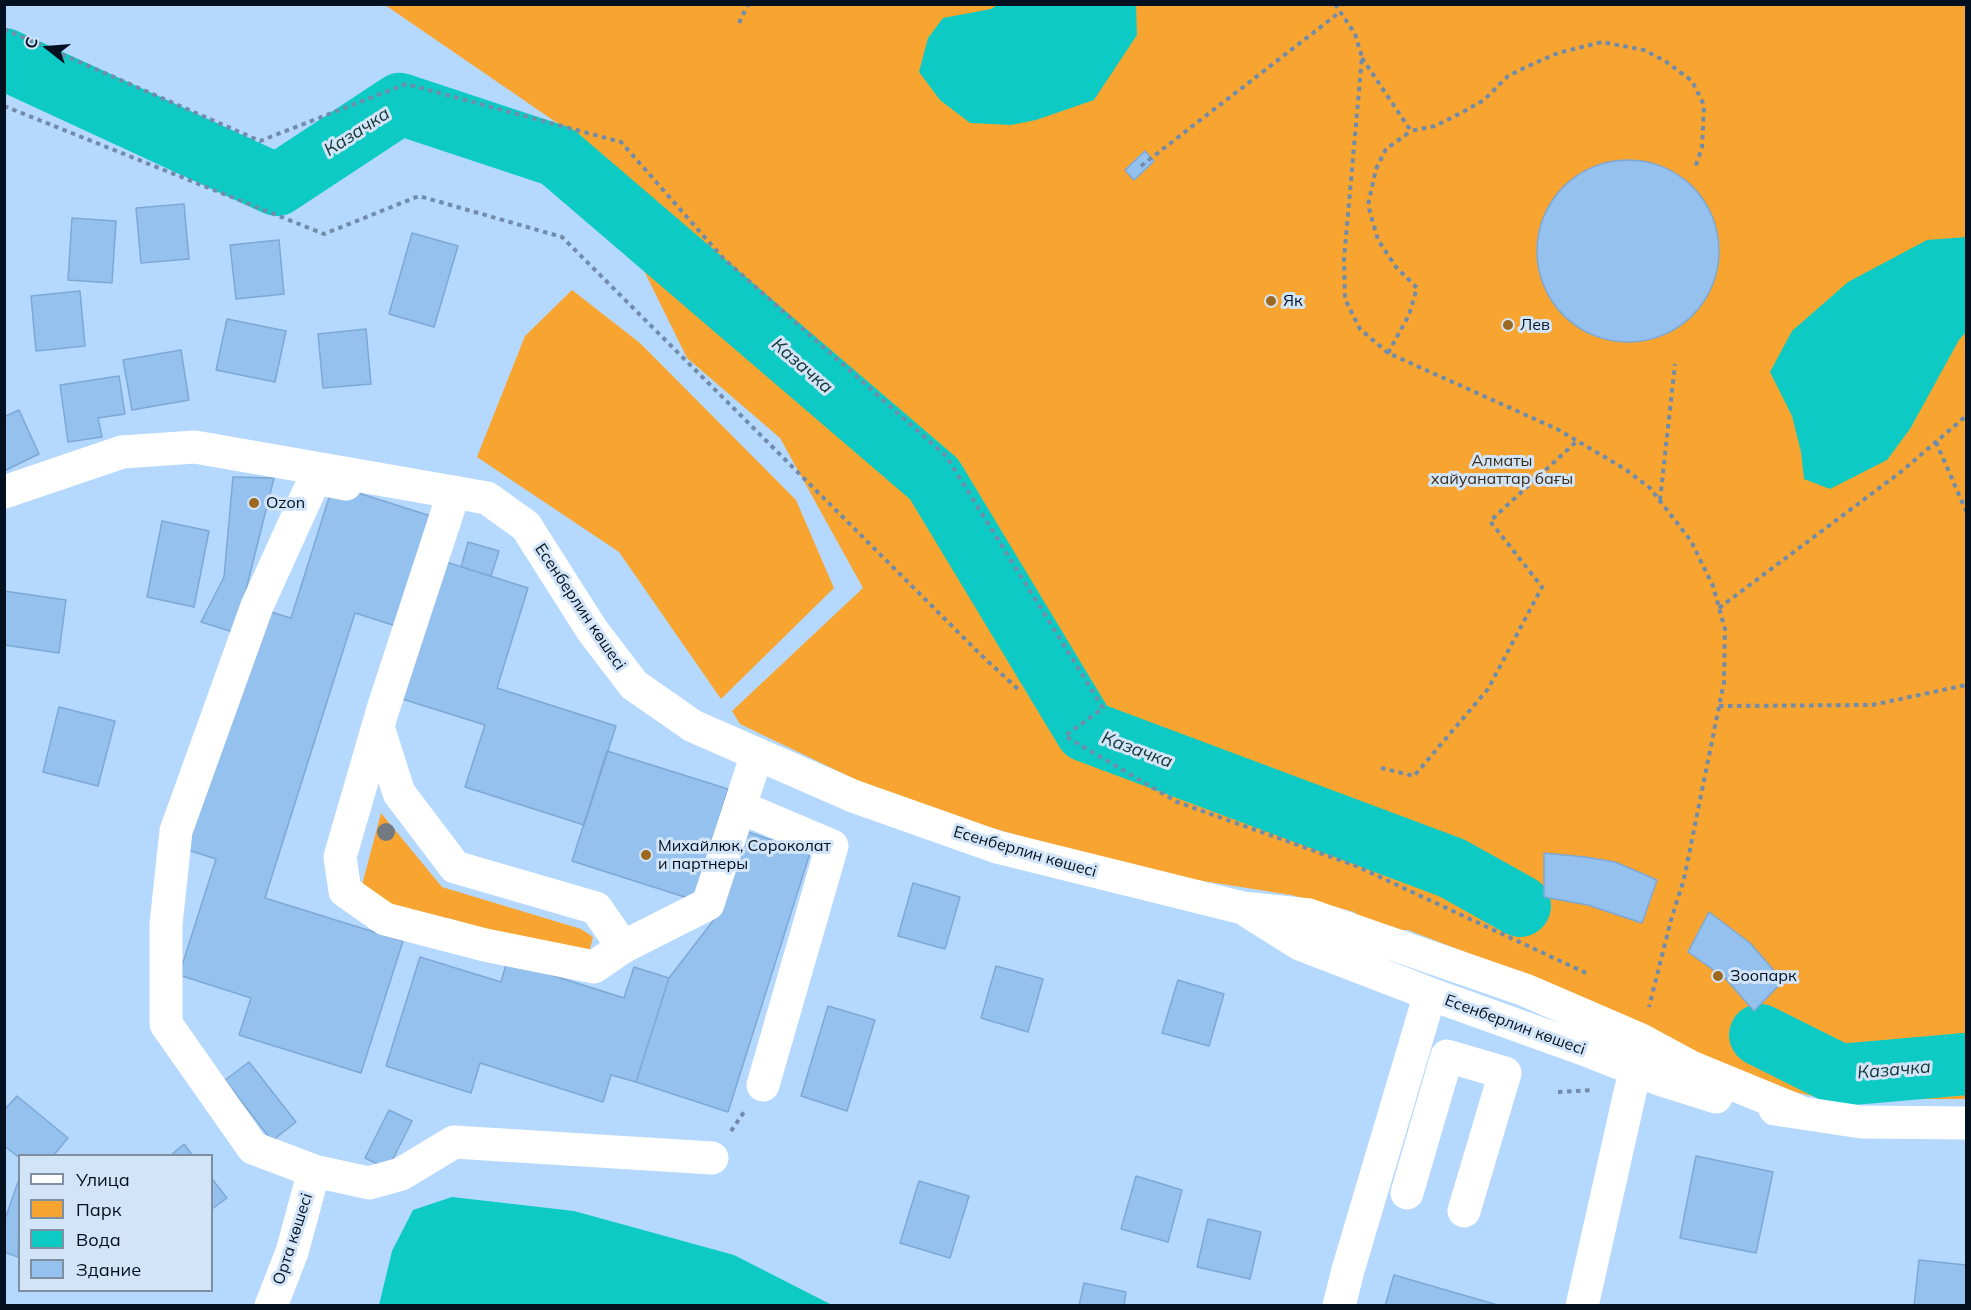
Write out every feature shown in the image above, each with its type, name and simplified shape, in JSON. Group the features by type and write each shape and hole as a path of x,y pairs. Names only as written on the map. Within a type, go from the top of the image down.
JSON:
{"street":[{"name":"Есенберлин көшесі","path":"4,492 122,452 195,447 452,498 487,498 526,526 592,630 634,685 693,726 853,796 997,847 1243,908 1309,915 1525,990 1641,1040 1691,1067 1798,1111"},
{"path":"712,1158 454,1142 401,1174 369,1183 314,1171 253,1148 166,1024 166,924 176,831 257,606 315,478 452,498 378,727 340,857 345,891 385,919 496,947 594,967 623,947 708,904 757,754"},
{"path":"378,727 399,793 455,867 596,908 623,947"},
{"path":"740,807 832,846 763,1085"},
{"name":"Есенберлин көшесі","path":"1243,908 1300,944 1659,1079 1745,1105 1861,1122 1966,1123"},
{"path":"1339,1305 1430,994"},
{"path":"1415,1046 1505,1073 1464,1211"},
{"path":"1407,1193 1447,1056"},
{"path":"1582,1305 1630,1088"},
{"name":"Орта көшесі","path":"271,1305 292,1252 314,1171"}],"path":[{"path":"739,23 748,4"},
{"path":"1335,4 1355,34 1362,57 1411,131"},
{"path":"1141,166 1340,12"},
{"path":"4,29 260,141 406,84 621,142 723,258 946,456 1103,708 1065,736 1177,802 1354,865 1586,973"},
{"path":"1388,354 1409,315 1417,288 1396,267 1378,240 1368,205 1376,169 1386,150 1411,131 1435,126 1469,109 1484,100 1508,76 1526,67 1558,53 1602,42 1644,50 1665,61 1692,81 1704,105 1702,147 1695,168"},
{"path":"1362,57 1344,259 1346,299 1360,330 1388,354 1557,429 1625,469 1650,488 1691,541 1713,586 1725,629 1724,682 1684,879 1647,1013"},
{"path":"4,106 324,234 419,196 562,237 1020,691"},
{"path":"1660,501 1675,364"},
{"path":"1719,608 1902,471 1966,416"},
{"path":"1381,768 1414,776 1488,689 1542,586 1490,521 1577,441"},
{"path":"1936,442 1966,511"},
{"path":"1719,706 1872,705 1966,685"},
{"path":"712,1158 763,1085"}],"green space":[{"name":"Алматы хайуанаттар бағы","path":"385,5 1966,5 1966,1099 1825,1099 1761,1084 1581,997 1408,930 1378,930 1354,912 1291,895 1153,873 985,826 869,786 740,724 732,711 863,588 780,438 687,358 617,216 620,175 598,151"},
{"path":"572,290 640,343 796,500 834,588 721,699 619,552 477,457 525,336"},
{"path":"381,813 442,887 581,929 593,937 590,949 559,951 448,918 432,922 387,909 362,885"}],"water":[{"path":"999,4 1136,5 1137,35 1094,100 1036,120 1011,125 970,123 940,100 919,72 928,38 943,18 991,9"},
{"path":"1966,237 1966,332 1959,340 1910,429 1887,460 1830,489 1804,479 1801,452 1792,416 1770,372 1792,331 1848,282 1927,240"},
{"path":"452,1197 574,1211 734,1255 832,1305 379,1305 392,1251 413,1210"}],"building":[{"path":"1145,151 1154,161 1134,180 1125,170"},
{"path":"1628,160 1663,167 1678,175 1692,187 1704,201 1712,216 1719,251 1712,286 1704,301 1692,315 1678,327 1663,335 1628,342 1593,335 1578,327 1564,315 1552,301 1544,286 1537,251 1544,216 1552,201 1564,187 1578,175 1593,167"},
{"path":"184,204 189,259 141,263 136,208"},
{"path":"72,218 116,221 112,283 68,280"},
{"path":"412,233 458,246 434,327 389,314"},
{"path":"279,240 284,294 236,299 230,245"},
{"path":"80,291 85,346 36,351 31,296"},
{"path":"227,319 286,331 275,382 216,370"},
{"path":"366,329 371,384 323,388 318,334"},
{"path":"181,350 189,400 132,410 123,360"},
{"path":"119,376 125,414 98,418 102,437 68,442 60,385"},
{"path":"19,410 39,454 4,471 4,417"},
{"path":"233,477 274,478 233,632 201,622 224,577"},
{"path":"333,485 434,517 399,627 355,613 265,898 403,941 361,1073 239,1035 251,998 179,975 216,859 185,849 261,609 291,618"},
{"path":"162,521 209,531 194,607 147,597"},
{"path":"468,542 499,551 491,576 461,567"},
{"path":"443,561 528,588 497,688 616,726 584,825 465,787 485,725 399,698"},
{"path":"4,591 66,600 59,653 4,645"},
{"path":"59,707 115,721 98,786 43,772"},
{"path":"607,751 728,789 694,900 572,861"},
{"path":"748,832 810,853 728,1112 636,1082 669,978 723,908"},
{"path":"1544,853 1615,862 1657,880 1642,923 1588,905 1544,897"},
{"path":"913,883 960,897 945,949 898,936"},
{"path":"1709,912 1750,943 1783,981 1754,1011 1725,978 1688,952"},
{"path":"420,957 501,982 507,961 624,998 634,967 669,978 636,1082 611,1075 603,1102 480,1063 471,1093 386,1066"},
{"path":"996,966 1043,979 1028,1032 981,1018"},
{"path":"1178,980 1224,994 1209,1046 1162,1033"},
{"path":"828,1006 875,1020 847,1111 801,1096"},
{"path":"249,1062 296,1122 272,1141 225,1080"},
{"path":"17,1096 68,1138 55,1154 18,1154 18,1156 4,1146 4,1110"},
{"path":"389,1110 412,1121 388,1169 365,1158"},
{"path":"184,1144 192,1154 172,1154"},
{"path":"1696,1156 1773,1172 1756,1253 1680,1238"},
{"path":"1136,1176 1182,1190 1168,1242 1121,1229"},
{"path":"213,1180 227,1198 213,1208"},
{"path":"919,1181 969,1196 950,1258 900,1243"},
{"path":"18,1182 18,1257 4,1252 4,1222"},
{"path":"1208,1219 1261,1232 1250,1279 1197,1267"},
{"path":"1919,1260 1966,1265 1966,1306 1914,1306"},
{"path":"1394,1275 1501,1306 1385,1306"},
{"path":"1084,1283 1126,1292 1124,1306 1079,1306"}],"waterway":[{"name":"Казачка","path":"4,59 277,185 400,104 557,156 934,479 1086,731 1452,868 1520,906"},
{"name":"Казачка","path":"1760,1035 1840,1075 1966,1064"}],"place":[{"name":"Як","path":"1271,301"},
{"name":"Лев","path":"1508,325"},
{"name":"Ozon","path":"254,503"},
{"name":"Михайлюк, Сороколат и партнеры","path":"646,855"},
{"name":"Зоопарк","path":"1718,976"}]}
